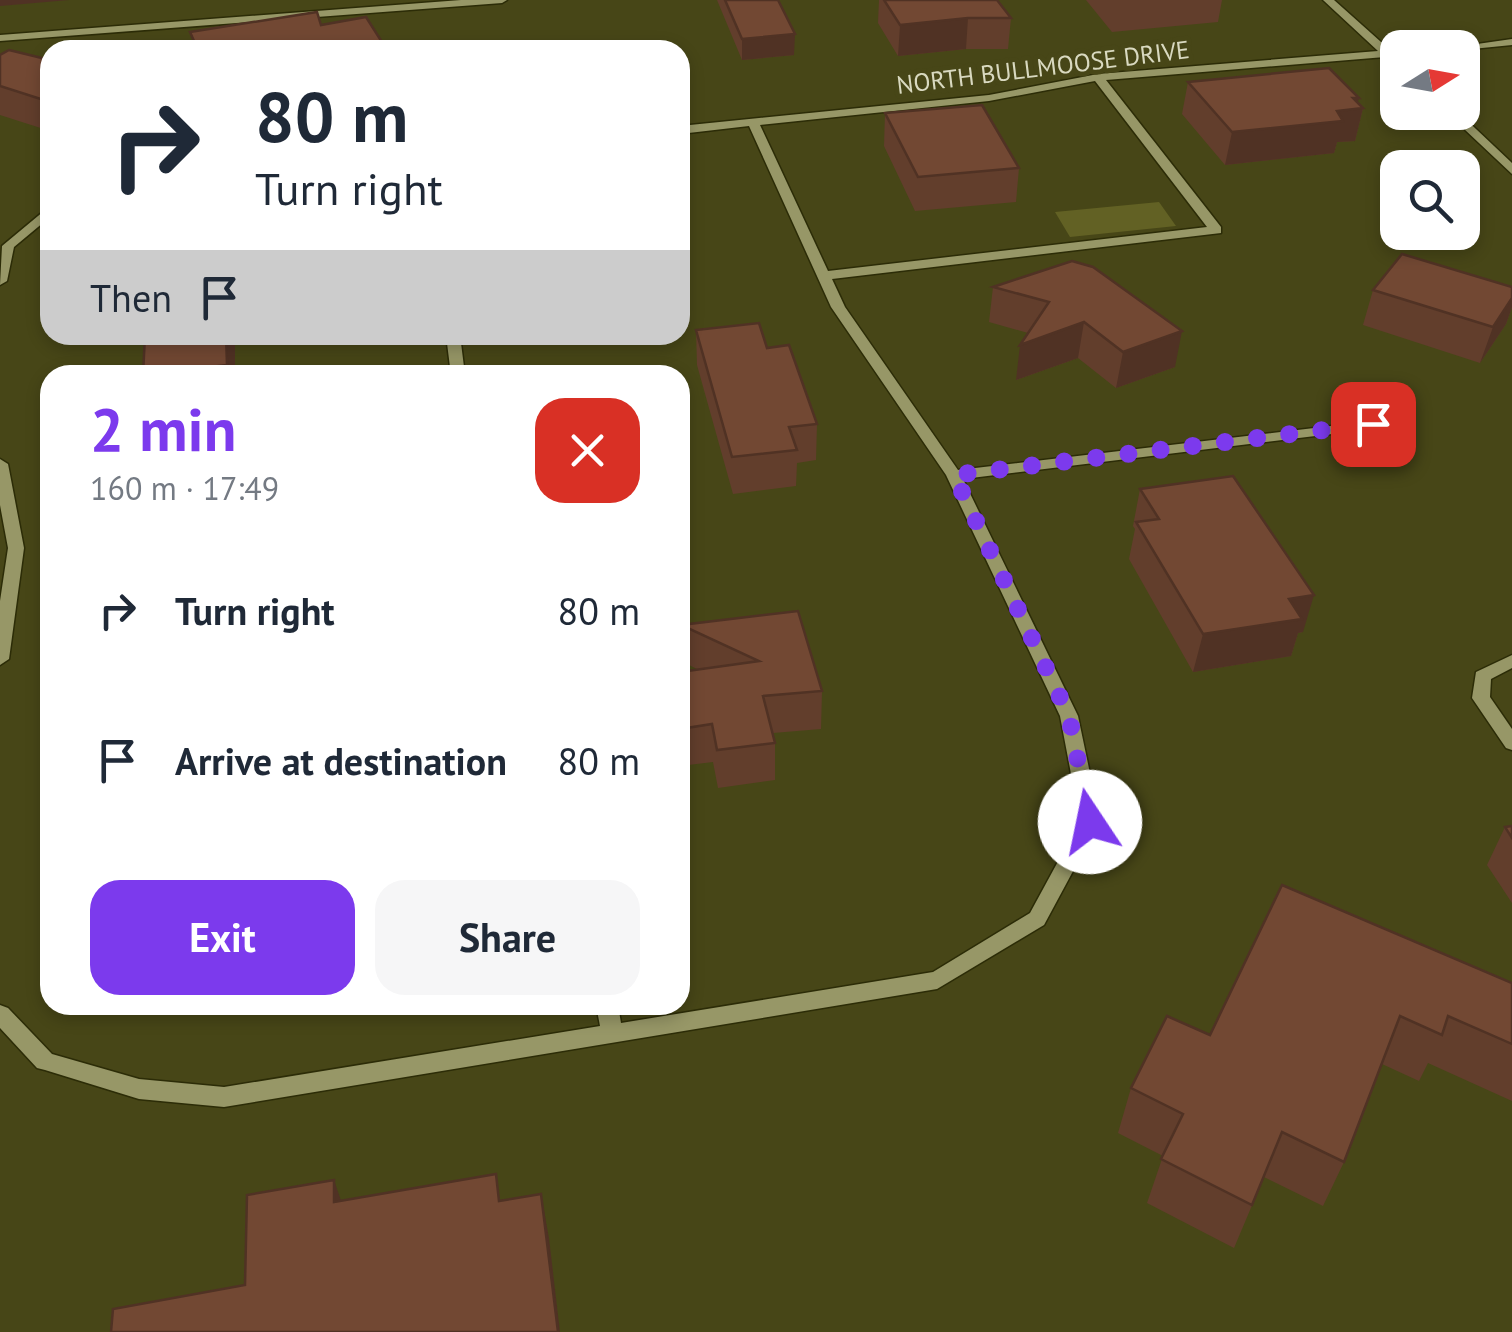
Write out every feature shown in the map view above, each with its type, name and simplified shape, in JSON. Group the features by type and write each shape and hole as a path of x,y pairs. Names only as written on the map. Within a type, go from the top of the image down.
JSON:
{"street":[{"path":"0,38 502,0"},
{"path":"1328,0 1380,45"},
{"path":"1480,45 1512,42"},
{"name":"NORTH BULLMOOSE DRIVE","path":"690,129 989,98 1098,77 1380,58"},
{"path":"822,276 1216,230 1098,77"},
{"path":"0,1014 45,1061 139,1089 224,1097 937,980 1037,919 1090,822 1069,716 954,475 838,308 754,125"},
{"path":"1469,130 1512,170"},
{"path":"0,281 8,246 40,219"},
{"path":"954,475 1373,424"},
{"path":"0,464 16,548 0,659"},
{"path":"1512,661 1482,676 1480,698 1512,743"},
{"path":"609,1015 612,1034"}],"shaded area":[{"path":"1159,202 1176,226 1070,237 1055,212"}],"building":[{"path":"725,0 778,0 795,34 742,39"},
{"path":"884,0 997,0 1011,18 900,25"},
{"path":"317,12 321,25 366,17 381,40 194,40 190,32"},
{"path":"9,50 40,58 40,99 0,86 0,55"},
{"path":"1329,68 1359,98 1353,98 1363,108 1337,111 1343,121 1232,132 1188,82"},
{"path":"982,105 1019,168 918,177 885,113"},
{"path":"1402,254 1512,287 1512,298 1493,327 1373,290"},
{"path":"1072,261 1093,267 1182,331 1123,352 1084,322 1020,345 1049,302 993,287"},
{"path":"759,323 767,348 789,345 817,424 789,427 797,450 732,457 696,330"},
{"path":"144,345 226,345 227,365 144,365"},
{"path":"1233,476 1314,595 1289,599 1302,619 1203,634 1136,522 1159,519 1140,489"},
{"path":"798,611 822,691 763,696 775,743 717,750 712,724 690,727 690,671 759,661 690,629 690,624"},
{"path":"1282,885 1512,983 1512,1044 1448,1016 1442,1035 1400,1016 1344,1162 1282,1132 1252,1205 1161,1159 1183,1114 1131,1088 1167,1016 1210,1035"},
{"path":"496,1174 499,1201 541,1194 558,1332 111,1332 113,1309 245,1285 247,1195 334,1180 334,1202"}],"route":[{"path":"1090,822 1069,716 954,475 1373,424"}]}
